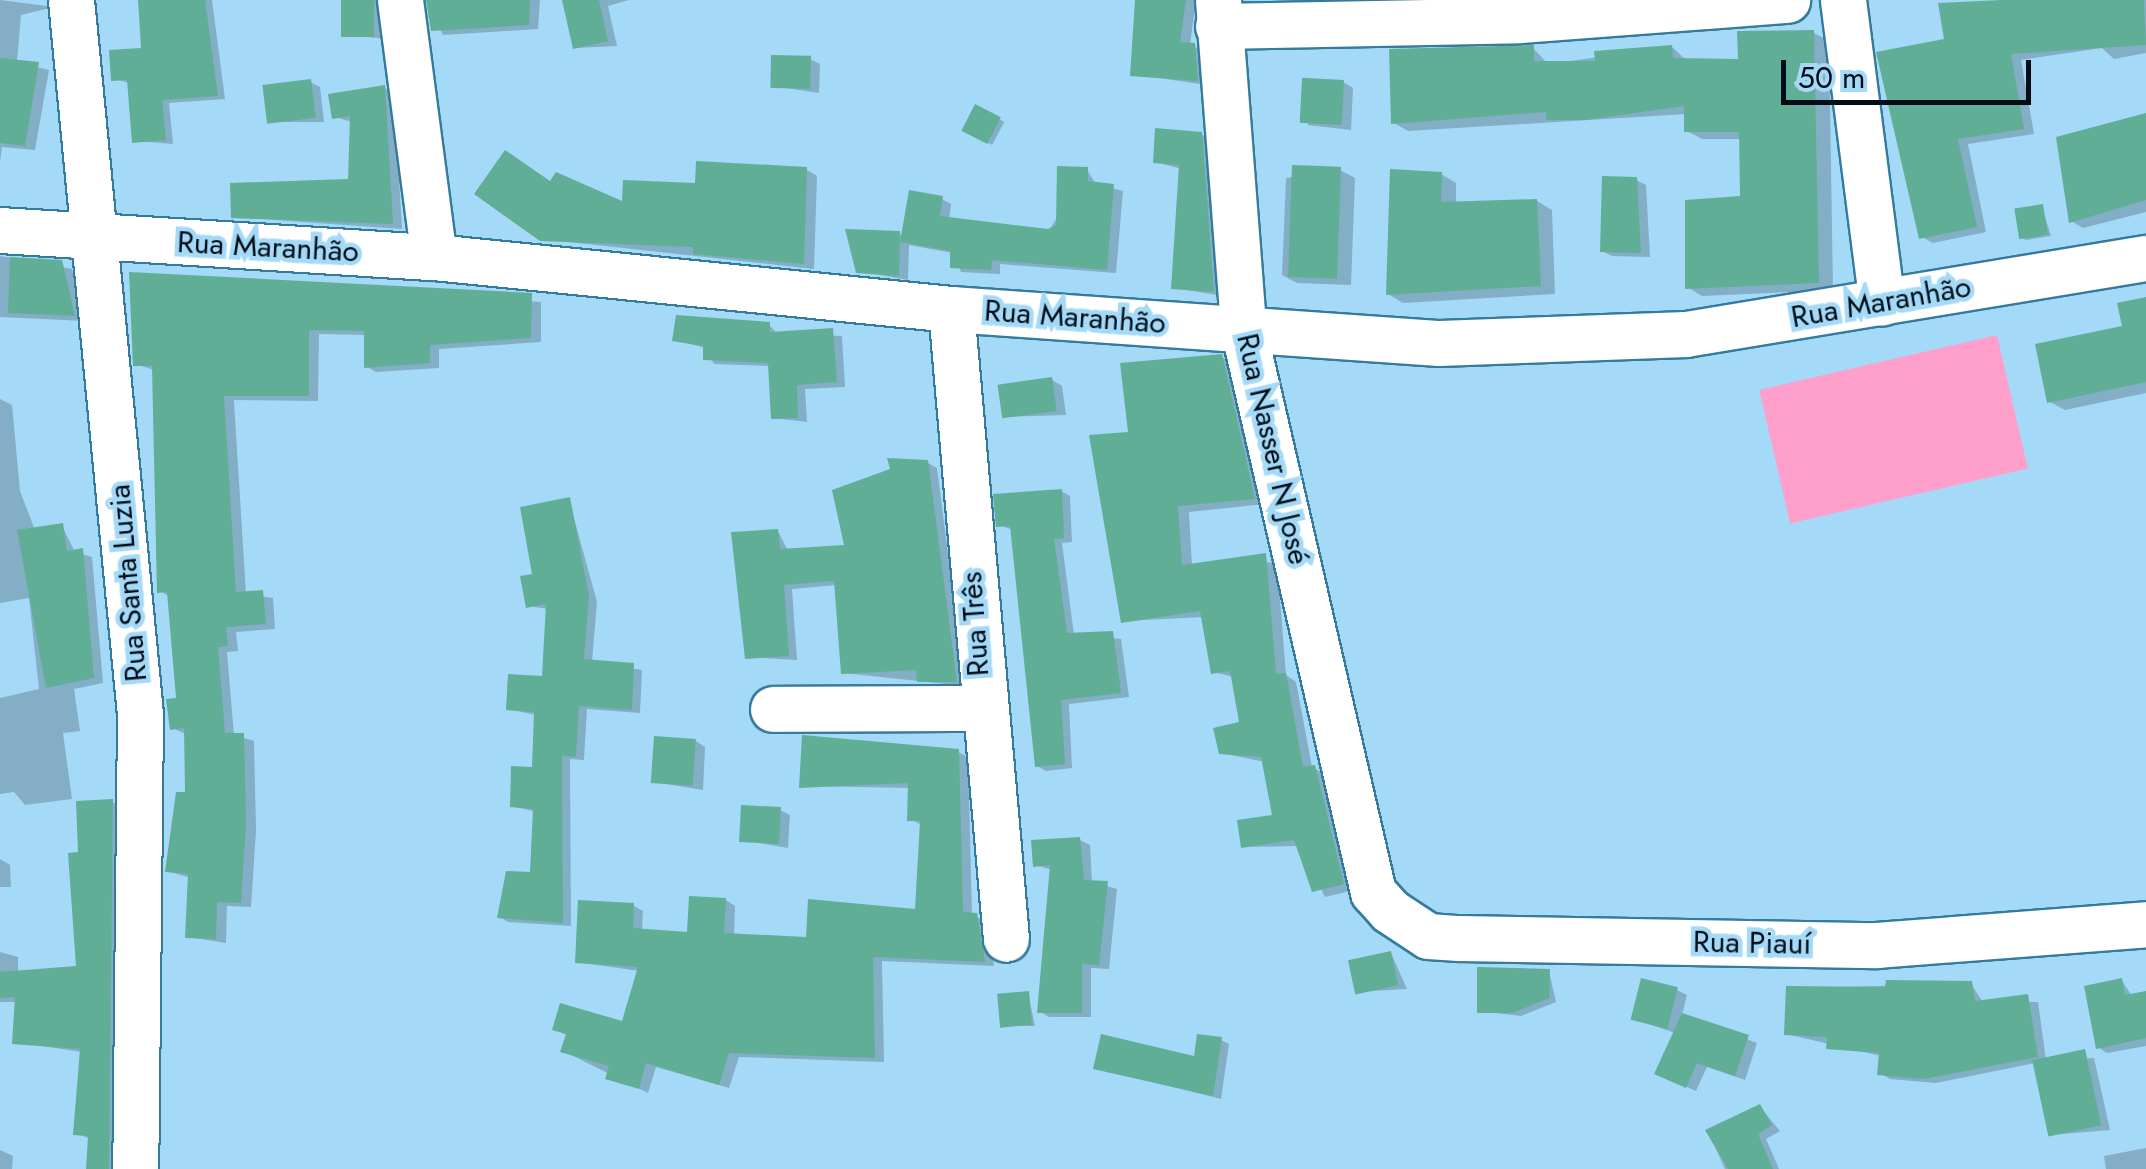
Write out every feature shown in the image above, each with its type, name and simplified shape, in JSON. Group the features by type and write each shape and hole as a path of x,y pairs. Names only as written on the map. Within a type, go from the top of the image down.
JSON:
{"street":[{"name":"Rua Santa Luzia","path":"71,0 100,238 140,714 135,1169"},
{"path":"400,0 434,256"},
{"path":"1218,13 1537,19 1787,0"},
{"path":"1843,0 1882,303"},
{"name":"Rua Nasser N José","path":"1218,13 1243,328 1373,892"},
{"name":"Rua Maranhão","path":"0,230 434,256 951,309 1243,328 1548,341 1686,334 2146,258"},
{"name":"Rua Três","path":"951,309 981,708 1006,939"},
{"path":"773,709 981,708"},
{"name":"Rua Piauí","path":"1373,892 1428,936 1458,938 1876,945 2146,924"}],"shaded area":[{"path":"1997,335 2028,468 1790,523 1759,390"}],"building":[{"path":"138,0 205,0 218,96 162,100 166,140 132,143 127,80 111,81 109,50 141,48"},
{"path":"341,0 374,0 374,37 341,37"},
{"path":"426,0 530,0 529,25 431,31"},
{"path":"562,0 599,0 608,41 573,49"},
{"path":"1135,0 1186,0 1180,42 1195,43 1198,81 1130,76"},
{"path":"2144,0 2146,45 2011,54 2024,129 1958,139 1977,227 1919,239 1876,52 1944,39 1938,3"},
{"path":"1814,30 1819,283 1685,289 1685,200 1740,196 1739,132 1684,132 1684,106 1585,120 1546,120 1546,112 1391,124 1389,49 1534,45 1534,61 1595,61 1594,51 1672,45 1673,58 1738,59 1737,31"},
{"path":"771,55 811,56 810,89 770,88"},
{"path":"0,58 39,62 25,146 0,143"},
{"path":"1302,78 1344,80 1342,125 1300,123"},
{"path":"311,79 316,118 267,124 262,85"},
{"path":"385,85 393,224 231,218 230,183 348,179 350,116 332,119 328,94"},
{"path":"975,104 1001,117 987,144 961,131"},
{"path":"2146,113 2146,200 2069,223 2056,137"},
{"path":"1155,128 1202,132 1214,292 1171,289 1179,165 1153,163"},
{"path":"505,150 550,181 556,172 622,201 623,180 695,183 696,161 807,167 804,264 693,254 693,247 540,241 474,194"},
{"path":"1292,165 1341,167 1337,279 1288,277"},
{"path":"1057,166 1088,167 1088,181 1114,184 1107,270 992,260 991,270 950,268 950,251 900,242 909,190 943,196 940,216 1048,229 1056,225"},
{"path":"1390,169 1442,172 1441,202 1537,199 1541,286 1386,295"},
{"path":"1602,176 1637,177 1641,253 1600,252"},
{"path":"2043,204 2048,235 2019,239 2014,209"},
{"path":"845,229 900,231 899,276 856,273"},
{"path":"10,257 62,260 75,316 8,313"},
{"path":"129,272 532,293 531,338 430,345 430,363 364,368 364,331 309,330 309,396 224,396 236,592 263,590 266,624 226,627 228,646 218,647 225,733 244,733 246,823 241,903 217,902 216,939 185,938 188,874 165,872 176,792 185,792 184,728 170,730 166,699 176,698 167,592 157,593 152,366 133,366"},
{"path":"2146,297 2146,382 2047,403 2035,344 2122,326 2117,303"},
{"path":"676,315 770,322 770,332 833,328 837,382 797,385 798,418 771,419 768,363 703,360 703,346 672,341"},
{"path":"1222,354 1255,499 1178,506 1182,565 1266,553 1276,674 1286,673 1303,767 1315,765 1344,884 1312,892 1294,840 1241,848 1237,820 1272,815 1261,757 1219,754 1213,728 1239,722 1230,671 1211,674 1200,611 1121,623 1089,435 1128,432 1120,363"},
{"path":"1052,377 1057,411 1002,418 998,385"},
{"path":"887,458 928,460 957,682 917,682 916,670 841,674 834,581 784,585 789,656 745,659 731,532 778,529 780,549 844,545 832,490 890,469"},
{"path":"1062,489 1064,538 1054,539 1067,633 1113,631 1121,693 1061,700 1065,764 1035,767 1010,526 996,527 993,494"},
{"path":"570,497 589,596 584,659 634,663 632,710 579,706 576,757 562,756 563,923 497,918 506,871 530,872 533,809 510,807 511,766 532,767 534,712 506,710 508,674 542,676 546,604 526,608 520,576 532,574 520,507"},
{"path":"63,523 67,551 83,548 94,678 46,688 17,530"},
{"path":"802,735 959,749 963,912 977,913 985,962 873,957 875,1058 729,1053 719,1085 646,1063 639,1089 605,1079 609,1066 560,1052 566,1034 552,1030 560,1003 622,1021 638,967 575,963 578,900 634,903 633,928 687,932 689,896 726,898 724,933 806,937 808,899 915,909 920,821 907,821 908,783 799,788"},
{"path":"654,736 696,739 693,786 651,783"},
{"path":"113,799 109,1169 86,1169 88,1136 73,1135 80,1049 12,1044 15,997 0,998 0,972 76,966 68,853 78,852 76,801"},
{"path":"741,805 781,807 779,844 739,842"},
{"path":"1080,837 1084,880 1108,881 1099,965 1082,964 1082,1013 1037,1013 1050,865 1033,867 1031,840"},
{"path":"1391,951 1398,985 1355,994 1348,960"},
{"path":"1477,967 1550,969 1549,998 1512,1013 1477,1013"},
{"path":"1641,978 1678,987 1667,1029 1631,1020"},
{"path":"2122,978 2125,995 2146,991 2146,1038 2096,1049 2084,986"},
{"path":"1886,980 1972,981 1975,1001 2028,994 2038,1057 1924,1079 1877,1075 1879,1053 1826,1049 1827,1037 1784,1035 1786,986 1885,987"},
{"path":"1029,991 1032,1025 1000,1028 997,994"},
{"path":"1682,1013 1749,1035 1735,1076 1697,1063 1686,1088 1654,1074"},
{"path":"1101,1034 1194,1056 1197,1034 1222,1037 1213,1096 1093,1069"},
{"path":"2085,1049 2101,1125 2048,1137 2032,1060"},
{"path":"1760,1104 1772,1125 1758,1134 1773,1169 1728,1169 1705,1130"}]}
